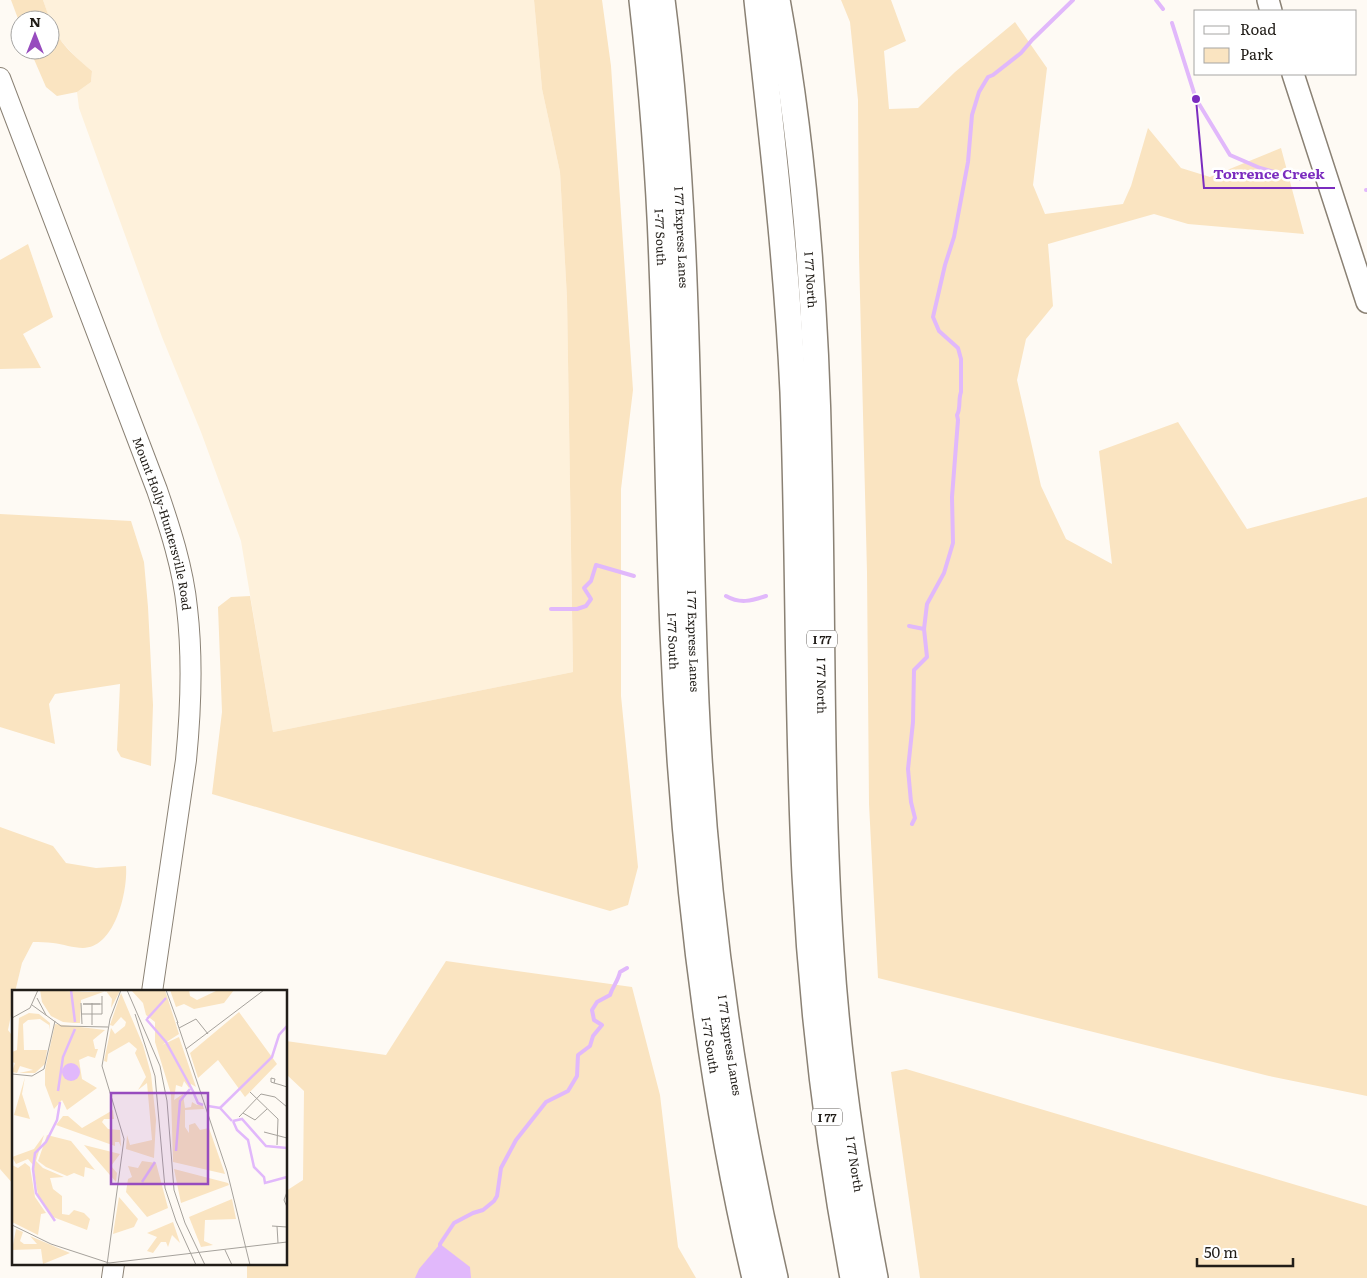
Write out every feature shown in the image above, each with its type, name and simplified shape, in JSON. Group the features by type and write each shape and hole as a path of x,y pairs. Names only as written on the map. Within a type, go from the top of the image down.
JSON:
{"highway":[{"name":"I-77 South","path":"642,0 653,112 663,273 671,597 676,705 683,793 695,916 712,1057 755,1278"},
{"name":"I 77 Express Lanes","path":"662,0 675,120 683,253 694,634 700,774 706,845 721,984 732,1054 775,1278"},
{"name":"I 77","path":"757,0 778,194 789,324 795,463 800,753 810,944 825,1103 853,1278"},
{"name":"I 77 North","path":"777,0 785,42 796,130 814,322 820,472 824,801 832,961 844,1092 875,1278"}],"main road":[{"path":"1293,75 1367,302"},
{"name":"Mount Holly-Huntersville Road","path":"0,78 157,490 178,559 187,606 191,679 189,731 152,990"}],"shaded area":[{"path":"43,0 534,0 542,89 560,172 567,298 573,672 273,732 241,541 201,432 162,337 79,108 77,92 91,82 92,71 81,63 60,40 60,10 46,10"},
{"path":"440,1244 470,1267 471,1278 415,1278 419,1269"}],"green space":[{"path":"11,0 43,0 46,10 15,10"},
{"path":"534,0 602,0 611,66 633,390 621,489 621,696 638,867 628,905 610,911 212,794 222,712 218,607 231,597 250,596 273,732 573,672 567,298 560,172 542,89"},
{"path":"841,0 891,0 906,41 884,51 889,109 918,108 955,72 1015,22 1047,68 1033,185 1045,214 1123,204 1131,186 1148,128 1181,168 1210,177 1281,148 1304,234 1188,224 1154,214 1048,244 1053,306 1026,339 1017,380 1041,486 1066,539 1112,564 1099,451 1178,422 1247,529 1367,497 1367,1096 1269,1076 878,978 869,804 867,572 859,256 858,100 850,22"},
{"path":"60,39 92,71 91,82 77,92 57,96 46,87 34,60 60,60"},
{"path":"28,244 53,317 23,334 41,368 0,369 0,260"},
{"path":"0,514 131,521 144,562 148,607 153,705 151,766 121,757 117,750 120,684 55,694 49,704 55,744 0,727"},
{"path":"0,827 53,846 66,863 96,868 126,866 126,877 122,903 111,929 104,939 94,946 83,948 33,942 22,963 15,990 12,990 12,1010 8,1030 12,1035 12,1183 0,1169"},
{"path":"446,961 632,987 660,1095 678,1247 696,1278 247,1278 247,1266 288,1266 288,1190 303,1180 304,1091 288,1076 288,1041 386,1055"},
{"path":"906,1069 1367,1206 1367,1278 920,1278 891,1072"}],"waterway":[{"path":"912,824 915,818 911,802 908,769 913,722 914,670 927,657 924,629 927,604 944,573 953,543 952,497 957,415 961,392 961,359 958,348 939,331 933,317 945,265 954,237 968,162 972,115 979,92 988,77 1021,53 1073,0"},
{"path":"1156,0 1163,9"},
{"path":"1172,23 1196,99 1230,155 1260,168 1300,179"},
{"path":"551,609 577,609 586,606 591,599 584,588 591,581 596,565 634,576"},
{"path":"726,596 731,599 746,601 766,596"},
{"path":"909,626 924,629"},
{"path":"440,1249 440,1244 454,1223 483,1210 494,1201 497,1196 501,1168 516,1140 546,1102 568,1091 577,1076 578,1055 590,1046 593,1036 602,1025 594,1020 592,1010 597,1002 610,995 620,972 627,968"}],"place":[{"name":"Torrence Creek","path":"1196,99"}]}
